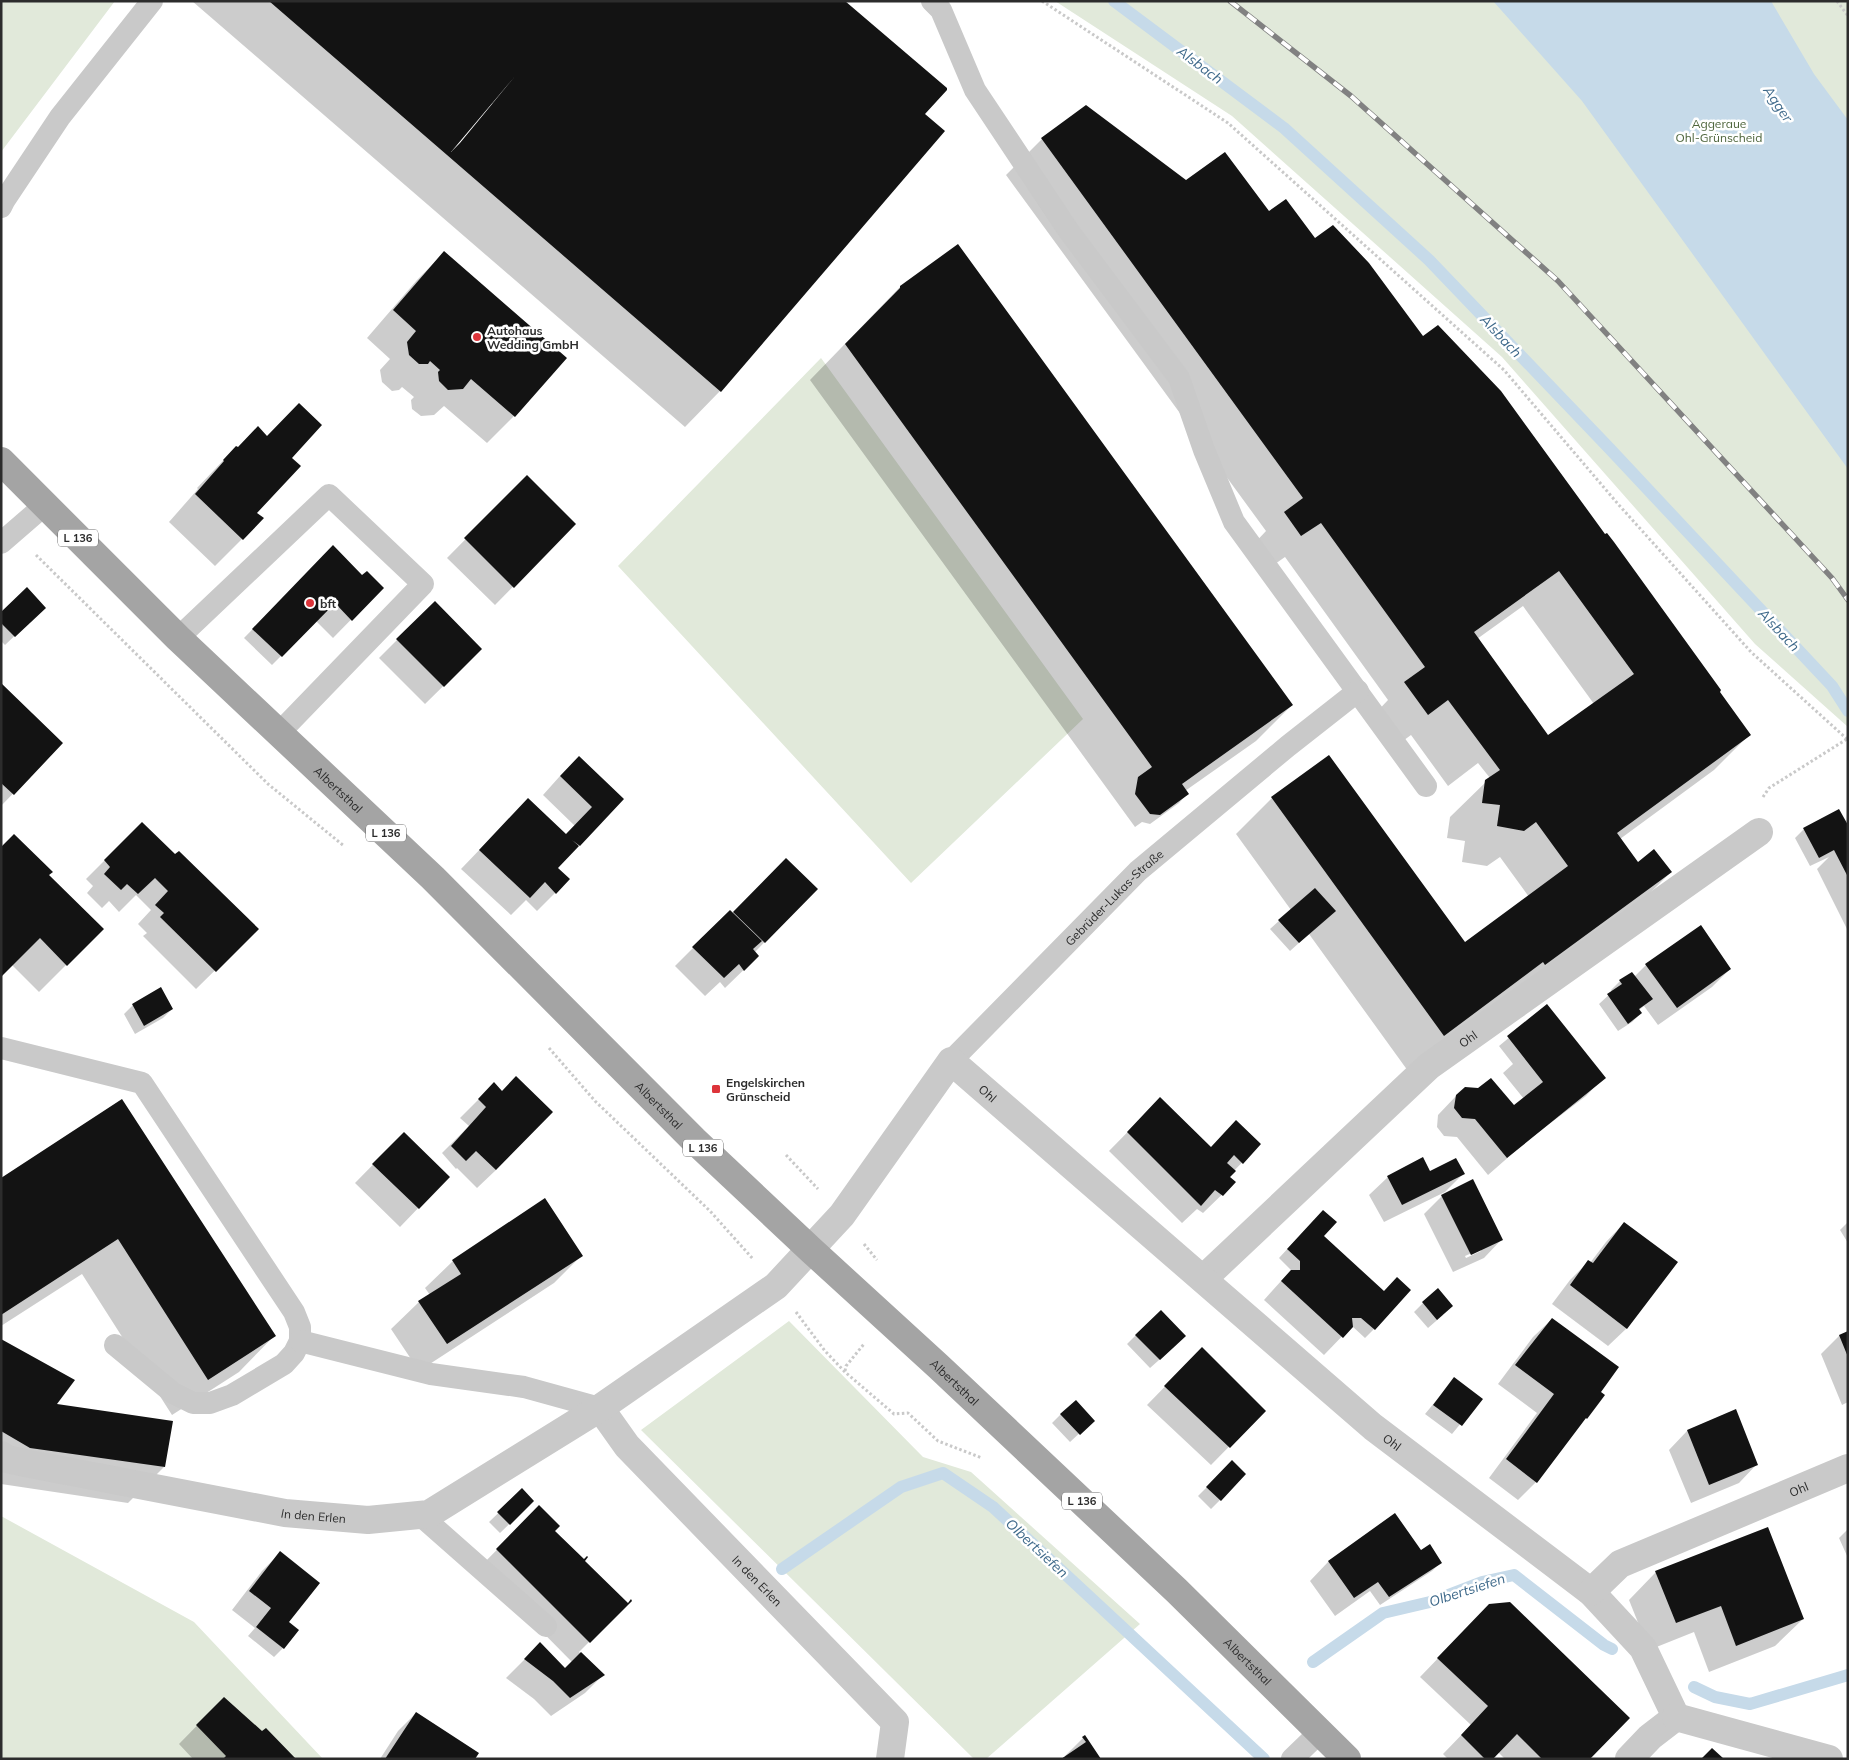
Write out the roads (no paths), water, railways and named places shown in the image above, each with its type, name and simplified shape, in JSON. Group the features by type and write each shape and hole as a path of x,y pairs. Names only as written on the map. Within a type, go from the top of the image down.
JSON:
{"main road":[{"name":"Albertsthal","path":"1,461 178,638 433,878 694,1140 1177,1591 1347,1759"}],"street":[{"name":"Ohl","path":"1203,1279 1429,1066 1759,832"},
{"path":"811,1250 842,1215 951,1061"},
{"name":"Ohl","path":"951,1061 1373,1427 1590,1592 1643,1648 1676,1717"},
{"name":"In den Erlen","path":"1,1455 7,1459 25,1463 284,1513 368,1520 429,1514 600,1408 776,1286 811,1250"},
{"name":"In den Erlen","path":"600,1408 627,1446 895,1722 890,1759"},
{"name":"Ohl","path":"1590,1592 1620,1564 1848,1468"},
{"path":"1629,1759 1650,1737 1676,1717 1829,1759"}],"lane":[{"path":"1,207 60,117 152,1"},
{"path":"932,1 941,10 981,99 1068,230 1179,378 1204,450 1234,522 1426,786"},
{"path":"178,638 329,495 423,584 279,733"},
{"path":"1,543 46,504"},
{"name":"Gebrüder-Lukas-Straße","path":"951,1061 1138,871 1288,746 1358,691"},
{"path":"1,1048 142,1083 294,1312 300,1327 300,1341 294,1353 284,1364 232,1395 210,1403 193,1403 173,1393 115,1345"},
{"path":"300,1341 431,1374 524,1387 600,1408"},
{"path":"420,1515 546,1626"},
{"path":"1292,1759 1320,1732"}],"water":[{"name":"Aggeraue Ohl-Grünscheid","path":"1493,1 1771,1 1814,74 1848,120 1848,469 1582,101"}],"waterway":[{"name":"Alsbach","path":"1114,1 1284,128 1429,260 1610,449 1832,686 1848,711"},
{"name":"Olbertsiefen","path":"782,1569 901,1487 943,1473 993,1507 1264,1759"},
{"name":"Olbertsiefen","path":"1313,1662 1383,1613 1430,1602 1482,1582 1514,1575 1604,1645 1612,1649"},
{"name":"Olbertsiefen","path":"1694,1687 1715,1697 1750,1704 1848,1675"}],"railway":[{"path":"1230,1 1351,96 1558,281 1832,578 1848,600"}],"place":[{"name":"Autohaus Wedding GmbH","path":"477,337"},
{"name":"bft","path":"310,603"},
{"name":"Engelskirchen Grünscheid","path":"716,1089"}],"water label":[{"name":"Agger","path":"1778,104"}]}
